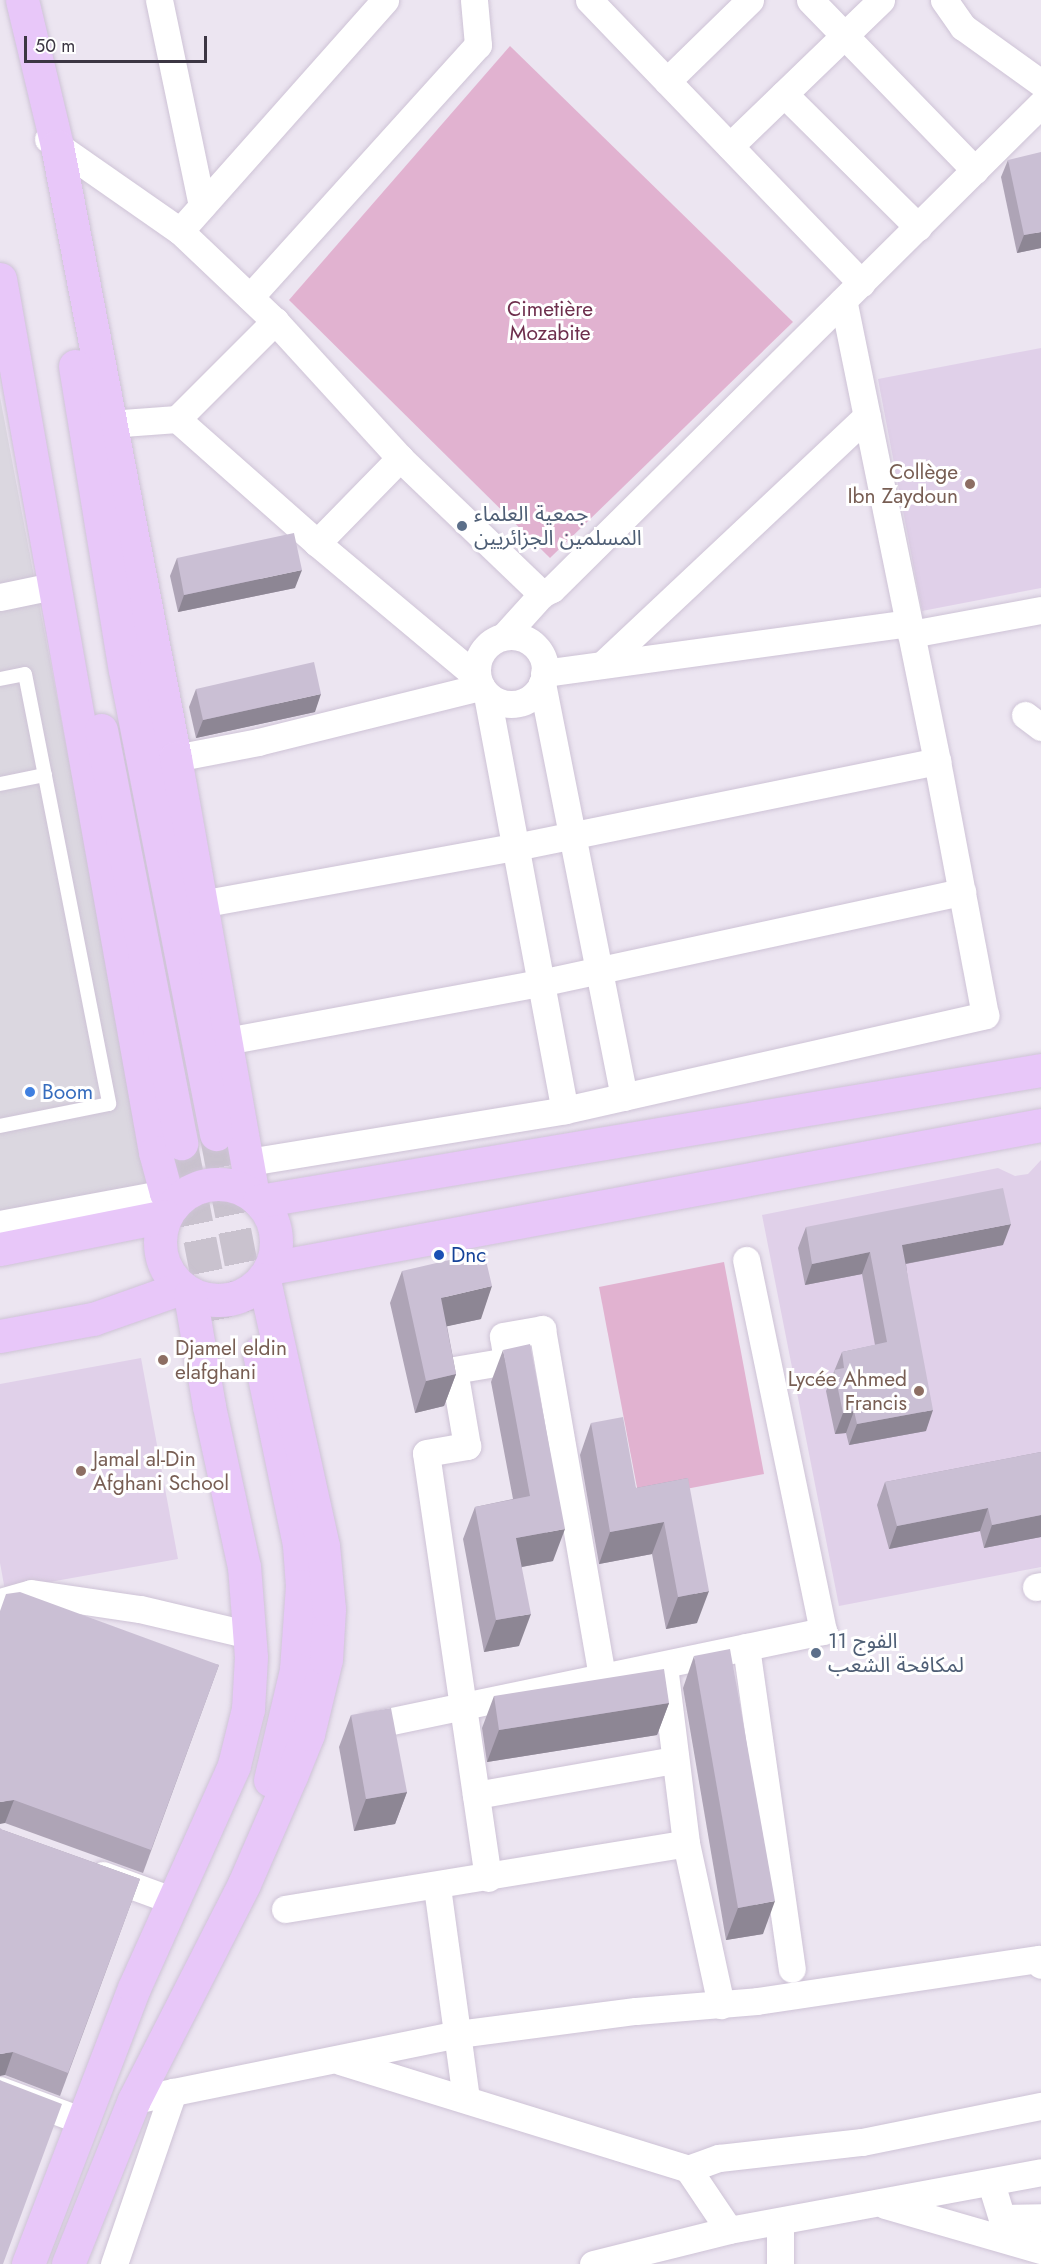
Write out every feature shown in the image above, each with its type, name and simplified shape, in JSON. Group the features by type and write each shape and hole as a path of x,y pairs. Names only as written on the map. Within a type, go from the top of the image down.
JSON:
{"main road":[{"path":"22,3 47,138 109,424 175,758 200,904 256,1198 274,1226 276,1244 267,1273 323,1546 329,1609 326,1659 308,1734 244,1884 134,2100 68,2264"},
{"path":"47,138 125,670 216,1134"},
{"path":"0,259 52,473 181,1143"},
{"path":"0,279 155,1152 168,1203 159,1247 164,1266 186,1291 244,1566 250,1635 248,1709 234,1766"},
{"path":"0,1249 168,1203 189,1191 213,1184 238,1187 256,1198 1041,1070"},
{"path":"0,1336 93,1319 186,1291 221,1301 245,1294 267,1273 1041,1125"},
{"path":"244,1884 296,1670 302,1586 298,1545 252,1319"},
{"path":"28,2264 134,1988 234,1766 253,1731 261,1698 265,1610 255,1522 218,1332"}],"street":[{"path":"159,0 202,206"},
{"path":"180,231 385,0"},
{"path":"250,297 478,45 474,0"},
{"path":"667,81 750,0"},
{"path":"810,0 975,171"},
{"path":"730,146 881,0"},
{"path":"944,0 963,27 1041,83"},
{"path":"249,1162 565,1110 984,1015 937,761 867,416 852,292 730,146 667,81 601,4"},
{"path":"784,94 918,227"},
{"path":"504,636 542,594 552,589 1041,105"},
{"path":"47,138 180,231 275,321 400,458 542,594"},
{"path":"109,424 177,419 275,321"},
{"path":"603,664 867,416"},
{"path":"177,419 482,686 507,704 518,703 536,692 543,678"},
{"path":"317,543 400,458"},
{"path":"0,597 53,586"},
{"path":"543,678 603,664 910,628 1041,610"},
{"path":"565,1110 482,686 480,656 494,640 504,636 514,636 533,644 540,652 572,834 624,1096"},
{"path":"175,758 258,742 482,686"},
{"path":"200,904 515,847 937,761"},
{"path":"226,1041 540,982 962,892"},
{"path":"0,1224 168,1203"},
{"path":"368,1725 823,1631 746,1260"},
{"path":"488,1878 426,1453 467,1446 454,1370 507,1361 503,1336 542,1329 602,1677"},
{"path":"0,1602 31,1593 140,1608 250,1635"},
{"path":"746,1647 792,1969"},
{"path":"664,1664 686,1843 721,2005"},
{"path":"476,1795 675,1760"},
{"path":"285,1909 438,1887 686,1843"},
{"path":"76,1866 174,1901"},
{"path":"438,1887 466,2099"},
{"path":"134,2100 458,2034 636,2011 721,2005 1039,1959 1041,1965"},
{"path":"336,2060 688,2169 718,2158 862,2142 1041,2106"},
{"path":"0,2090 83,2121"},
{"path":"114,2264 173,2092"},
{"path":"688,2169 729,2230"},
{"path":"593,2264 729,2230 1041,2172"},
{"path":"991,2183 1002,2218 1041,2249"},
{"path":"878,2204 1041,2249"},
{"path":"1002,2218 1041,2217"},
{"path":"780,2222 780,2264"}],"lane":[{"path":"0,679 25,674 109,1104 0,1125"},
{"path":"0,784 45,775"}],"shaded area":[{"name":"Collège Ibn Zaydoun","path":"1041,348 1041,588 922,611 878,379"},
{"path":"0,397 149,1184 0,1213"},
{"name":"Lycée Ahmed Francis","path":"1041,1160 1041,1567 839,1606 762,1215 998,1168 1015,1176 1028,1174"},
{"name":"Jamal al-Din Afghani School","path":"141,1358 178,1559 5,1590 0,1563 0,1384"}],"green space":[{"name":"Cimetière Mozabite","path":"510,46 793,322 550,558 289,300"},
{"path":"724,1262 764,1474 639,1498 599,1287"}],"building":[{"path":"1041,152 1041,232 1024,235 1008,160"},
{"path":"294,533 302,570 184,595 177,558"},
{"path":"314,662 321,694 203,720 196,689"},
{"path":"1003,1188 1011,1224 902,1245 933,1410 857,1424 854,1411 843,1413 834,1370 844,1368 842,1352 887,1342 870,1252 812,1264 806,1227"},
{"path":"484,1252 492,1286 441,1298 456,1374 426,1381 402,1271"},
{"path":"530,1344 565,1529 516,1538 531,1614 496,1620 475,1507 530,1496 503,1350"},
{"path":"623,1417 636,1488 688,1478 709,1591 678,1597 664,1522 610,1532 591,1423"},
{"path":"1041,1452 1041,1515 992,1525 988,1508 897,1526 885,1482"},
{"path":"20,1592 219,1665 151,1850 14,1800 0,1802 0,1611 6,1594"},
{"path":"730,1649 775,1901 738,1908 694,1656"},
{"path":"664,1669 669,1703 499,1730 494,1696"},
{"path":"391,1708 407,1792 366,1799 351,1715"},
{"path":"0,1828 140,1879 68,2073 13,2052 0,2054"},
{"path":"0,2080 62,2104 3,2264 0,2264"}],"tunnel":[{"path":"216,1134 252,1319"},
{"path":"181,1143 218,1332"}],"place":[{"name":"Collège Ibn Zaydoun","path":"970,484"},
{"name":"جمعية العلماء المسلمين الجزائريين","path":"462,526"},
{"name":"Boom","path":"30,1092"},
{"name":"Dnc","path":"439,1255"},
{"name":"Djamel eldin elafghani","path":"163,1360"},
{"name":"Lycée Ahmed Francis","path":"919,1391"},
{"name":"Jamal al-Din Afghani School","path":"81,1471"},
{"name":"الفوج 11 لمكافحة الشعب","path":"816,1653"}]}
